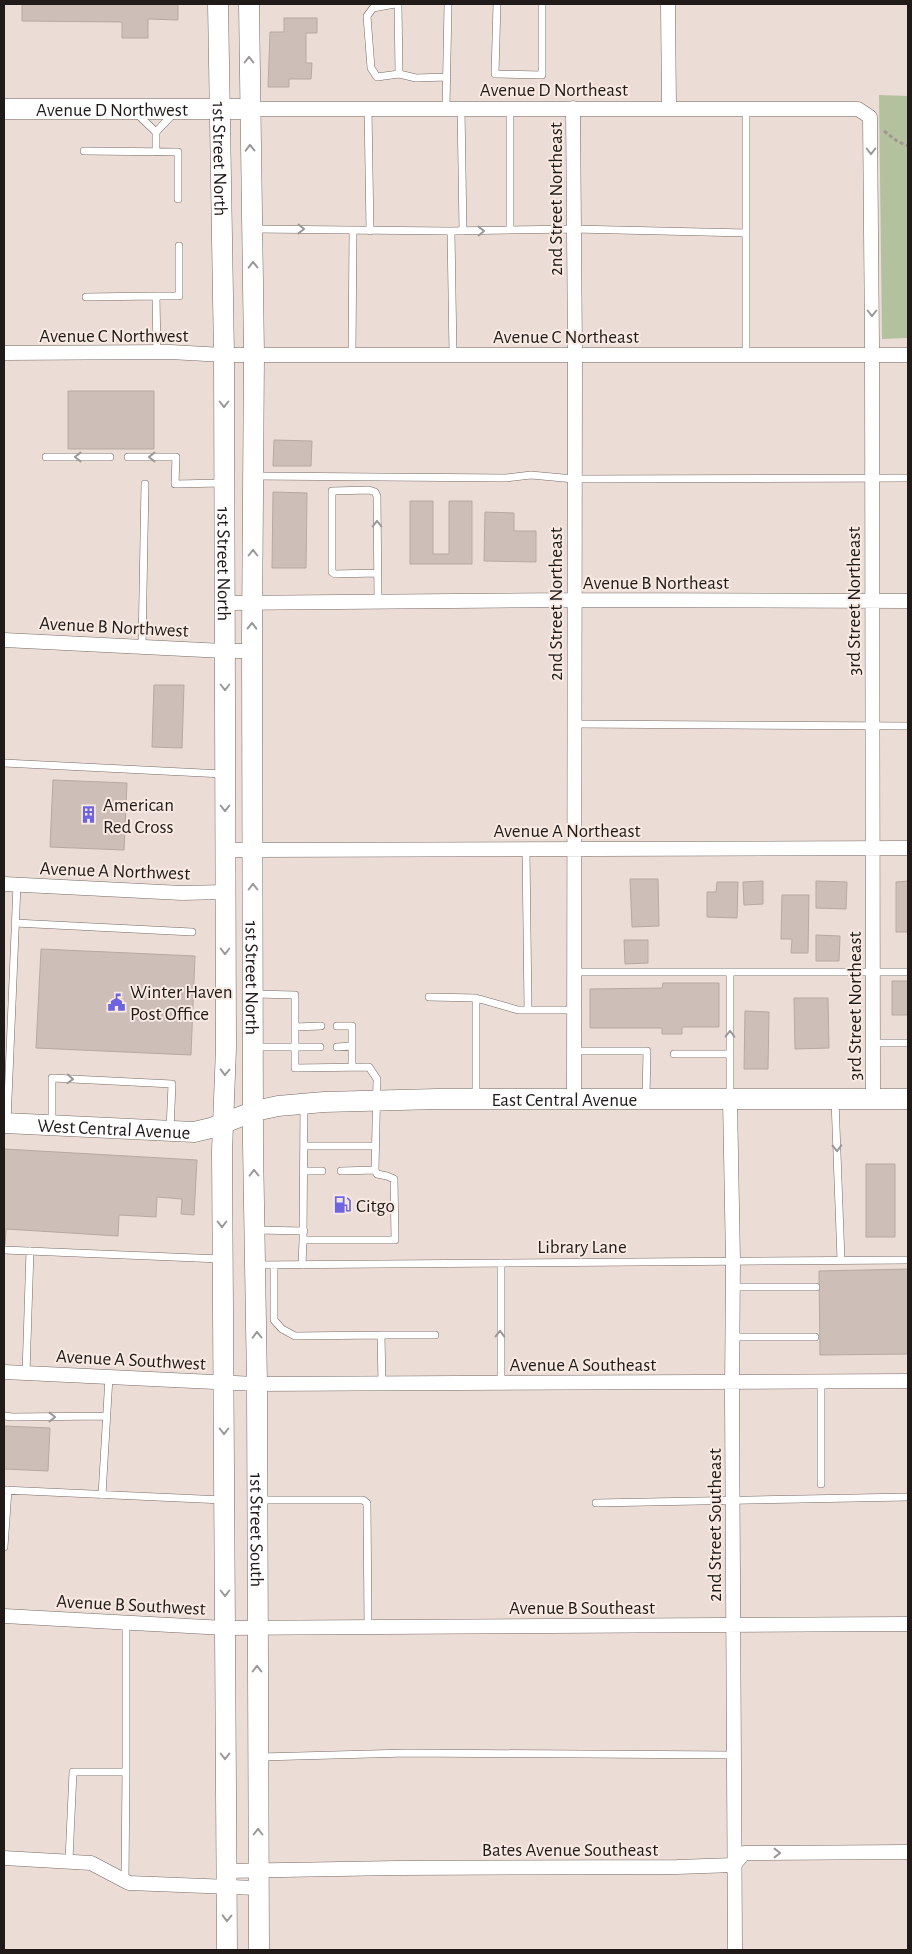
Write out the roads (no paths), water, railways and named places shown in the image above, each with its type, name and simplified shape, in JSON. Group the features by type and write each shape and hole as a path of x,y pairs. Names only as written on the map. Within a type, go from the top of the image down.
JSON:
{"main road":[{"name":"1st Street North","path":"218,4 218,109 224,355 226,1048 223,1123"},
{"name":"1st Street North","path":"249,4 254,354 252,650 255,1111"},
{"name":"Avenue D Northwest","path":"4,109 250,109"},
{"name":"East Central Avenue","path":"223,1123 255,1111 278,1106 376,1101 908,1099"},
{"name":"1st Street South","path":"255,1111 255,1230 265,1265 265,1298 257,1384 259,1950"},
{"name":"West Central Avenue","path":"5,1123 194,1132 223,1123"},
{"name":"1st Street South","path":"223,1123 222,1259 227,1950"}],"street":[{"path":"668,4 669,108"},
{"name":"2nd Street Northeast","path":"573,108 574,1100"},
{"name":"Avenue D Northeast","path":"250,109 858,109"},
{"name":"3rd Street Northeast","path":"858,109 870,117 871,132 873,1099"},
{"name":"Avenue C Northwest","path":"4,353 156,352 224,355"},
{"name":"Avenue C Northeast","path":"224,355 908,355"},
{"name":"Avenue B Northeast","path":"224,603 574,600 908,602"},
{"name":"Avenue B Northwest","path":"4,640 224,651 252,650"},
{"name":"Avenue A Northeast","path":"225,850 908,848"},
{"name":"Avenue A Northwest","path":"10,885 182,893 225,892"},
{"name":"2nd Street Southeast","path":"730,1100 733,1261 732,1501 735,1950"},
{"name":"Avenue A Southwest","path":"4,1372 257,1384"},
{"name":"Avenue A Southeast","path":"257,1384 908,1380"},
{"name":"Avenue B Southwest","path":"4,1616 225,1628 257,1627"},
{"name":"Avenue B Southeast","path":"257,1627 908,1624"},
{"name":"Bates Avenue Southeast","path":"4,1858 69,1860 91,1863 125,1881 141,1885 226,1879 259,1879 406,1868 734,1865 744,1853 908,1852"}],"lane":[{"path":"400,74 396,4 373,8 367,16 371,68 377,76 400,74 416,78 447,77"},
{"path":"446,108 448,4"},
{"path":"497,4 496,74 542,75 542,4"},
{"path":"461,108 463,231"},
{"path":"510,108 510,230"},
{"path":"746,108 746,354"},
{"path":"132,109 156,132"},
{"path":"156,152 156,132 179,109"},
{"path":"368,109 370,231"},
{"path":"84,152 178,152 178,199"},
{"path":"252,229 463,231 574,229 746,233"},
{"path":"352,355 353,231"},
{"path":"451,231 453,354"},
{"path":"86,297 179,296 178,246"},
{"path":"156,296 156,352"},
{"path":"46,457 110,457"},
{"path":"128,457 176,457 175,484 224,483"},
{"path":"254,476 506,478 531,474 574,479 908,478"},
{"path":"142,646 145,484"},
{"path":"377,573 335,574 332,572 332,491 368,490 375,492 377,496 378,602"},
{"path":"574,724 908,726"},
{"path":"4,763 225,774"},
{"path":"526,849 528,1010"},
{"path":"5,1123 15,924 10,885"},
{"path":"15,924 192,932"},
{"path":"574,972 908,972"},
{"path":"730,972 730,1100"},
{"path":"253,994 295,995 295,1068 369,1066 377,1078 375,1170 376,1174 394,1179 395,1240 303,1240"},
{"path":"429,997 476,998 518,1010 574,1010"},
{"path":"476,998 476,1100"},
{"path":"295,1027 321,1026"},
{"path":"337,1026 352,1026 352,1067"},
{"path":"873,1043 908,1044"},
{"path":"337,1047 352,1046"},
{"path":"254,1047 320,1047"},
{"path":"574,1051 646,1051 646,1100"},
{"path":"674,1054 730,1054"},
{"path":"52,1126 52,1078 172,1084 170,1131"},
{"path":"835,1100 841,1260"},
{"path":"302,1265 304,1230 304,1104"},
{"path":"304,1146 375,1146"},
{"path":"340,1171 375,1170"},
{"path":"304,1171 322,1171"},
{"path":"255,1230 304,1230"},
{"path":"4,1250 222,1259"},
{"path":"26,1373 30,1252"},
{"name":"Library Lane","path":"265,1265 908,1260"},
{"path":"500,1383 501,1263"},
{"path":"733,1287 816,1287"},
{"path":"265,1298 274,1320 282,1329 295,1336 435,1335"},
{"path":"381,1335 382,1383"},
{"path":"732,1337 815,1337"},
{"path":"102,1495 109,1376"},
{"path":"821,1381 821,1484"},
{"path":"4,1416 107,1416"},
{"path":"4,1547 6,1490 224,1500"},
{"path":"596,1504 908,1497"},
{"path":"257,1500 363,1500 367,1503 368,1627"},
{"path":"125,1881 126,1622"},
{"path":"258,1757 407,1753 734,1756"},
{"path":"69,1860 73,1772 126,1772"}],"place":[{"name":"American Red Cross","path":"89,815"},
{"name":"Winter Haven Post Office","path":"116,1002"},
{"name":"Citgo","path":"342,1205"}]}
